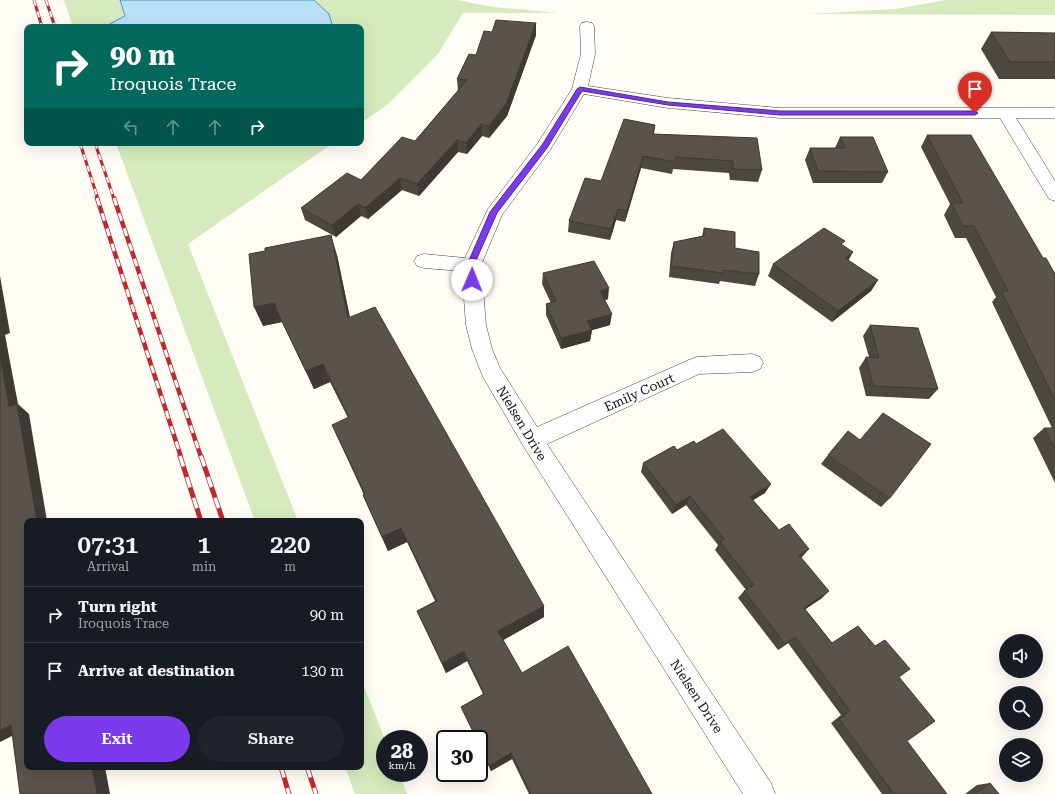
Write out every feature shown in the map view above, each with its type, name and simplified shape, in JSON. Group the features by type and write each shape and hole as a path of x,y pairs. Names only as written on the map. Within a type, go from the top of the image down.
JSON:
{"street":[{"path":"424,261 470,265 494,212 544,146 580,89 588,54 587,26"},
{"path":"580,89 668,104 780,113 1055,113"},
{"path":"1005,113 1055,195"},
{"name":"Nielsen Drive","path":"470,265 476,325 482,349 491,371 532,440 760,794"},
{"name":"Emily Court","path":"532,440 697,366 752,362"}],"green space":[{"path":"64,0 120,0 125,16 110,24 72,24"},
{"path":"314,0 457,0 493,7 559,13 463,13 438,54 387,105 364,121 364,24 332,24 329,14"},
{"path":"947,0 1055,0 1055,15 808,14 895,9"},
{"path":"117,146 329,146 188,244 297,518 254,518"},
{"path":"364,686 381,730 376,730 376,782 402,782 407,794 355,794 346,770 364,770"}],"water":[{"path":"120,0 314,0 329,14 332,24 110,24 125,16"}],"building":[{"path":"496,20 536,23 506,104 489,126 481,124 466,143 457,140 417,184 400,178 365,208 358,204 332,225 301,208 347,173 361,180 402,137 415,141 467,80 457,79 469,54 476,55 484,31 492,32"},
{"path":"991,32 1055,33 1055,62 1010,62"},
{"path":"624,119 655,125 653,134 757,138 762,170 733,169 733,161 676,157 675,162 643,156 627,211 618,209 611,229 569,221 585,178 601,181"},
{"path":"927,135 971,135 1043,258 1046,258 1055,274 1055,400 1001,291 1008,291 974,226 963,226 951,203 963,203"},
{"path":"840,137 873,137 888,172 818,171 810,148 845,148"},
{"path":"704,228 735,232 735,248 759,252 759,274 723,270 723,273 671,266 674,242 704,236"},
{"path":"824,228 845,241 841,244 853,252 845,258 878,280 838,311 773,264"},
{"path":"331,235 348,318 375,307 544,606 498,631 522,673 568,646 652,794 531,794 511,753 489,766 488,730 472,730 461,707 484,694 464,651 442,663 417,611 437,601 401,528 382,537 363,495 365,494 332,425 349,417 323,364 306,371 276,309 275,303 254,307 249,254 265,251 265,248"},
{"path":"594,261 609,288 600,291 612,314 587,321 592,330 561,338 546,304 556,301 543,273"},
{"path":"870,325 918,328 938,389 873,386 866,357 879,358"},
{"path":"0,356 9,407 17,404 36,518 24,518 24,770 93,770 97,794 20,794 11,725 0,730"},
{"path":"883,413 931,444 890,498 828,455 848,431 860,440"},
{"path":"1044,428 1055,428 1055,449"},
{"path":"723,429 771,484 750,497 779,530 789,524 809,549 799,555 829,591 804,608 832,643 858,626 875,646 885,640 910,669 899,677 935,721 907,741 947,794 894,794 839,719 850,711 795,637 785,644 744,591 754,585 720,542 724,539 690,496 676,505 643,463 674,446 677,450 694,441 696,444"},
{"path":"990,783 999,794 975,794"}],"railway":[{"path":"34,0 41,24"},
{"path":"46,0 54,24"},
{"path":"81,146 98,199"},
{"path":"96,146 114,199"},
{"path":"97,198 181,457"},
{"path":"114,198 201,457"},
{"path":"180,456 200,518"},
{"path":"201,456 222,518"},
{"path":"282,770 289,794"},
{"path":"308,770 316,794"}],"route":[{"path":"472,280 470,265 494,212 544,146 580,89 668,104 780,113 975,113"}]}
